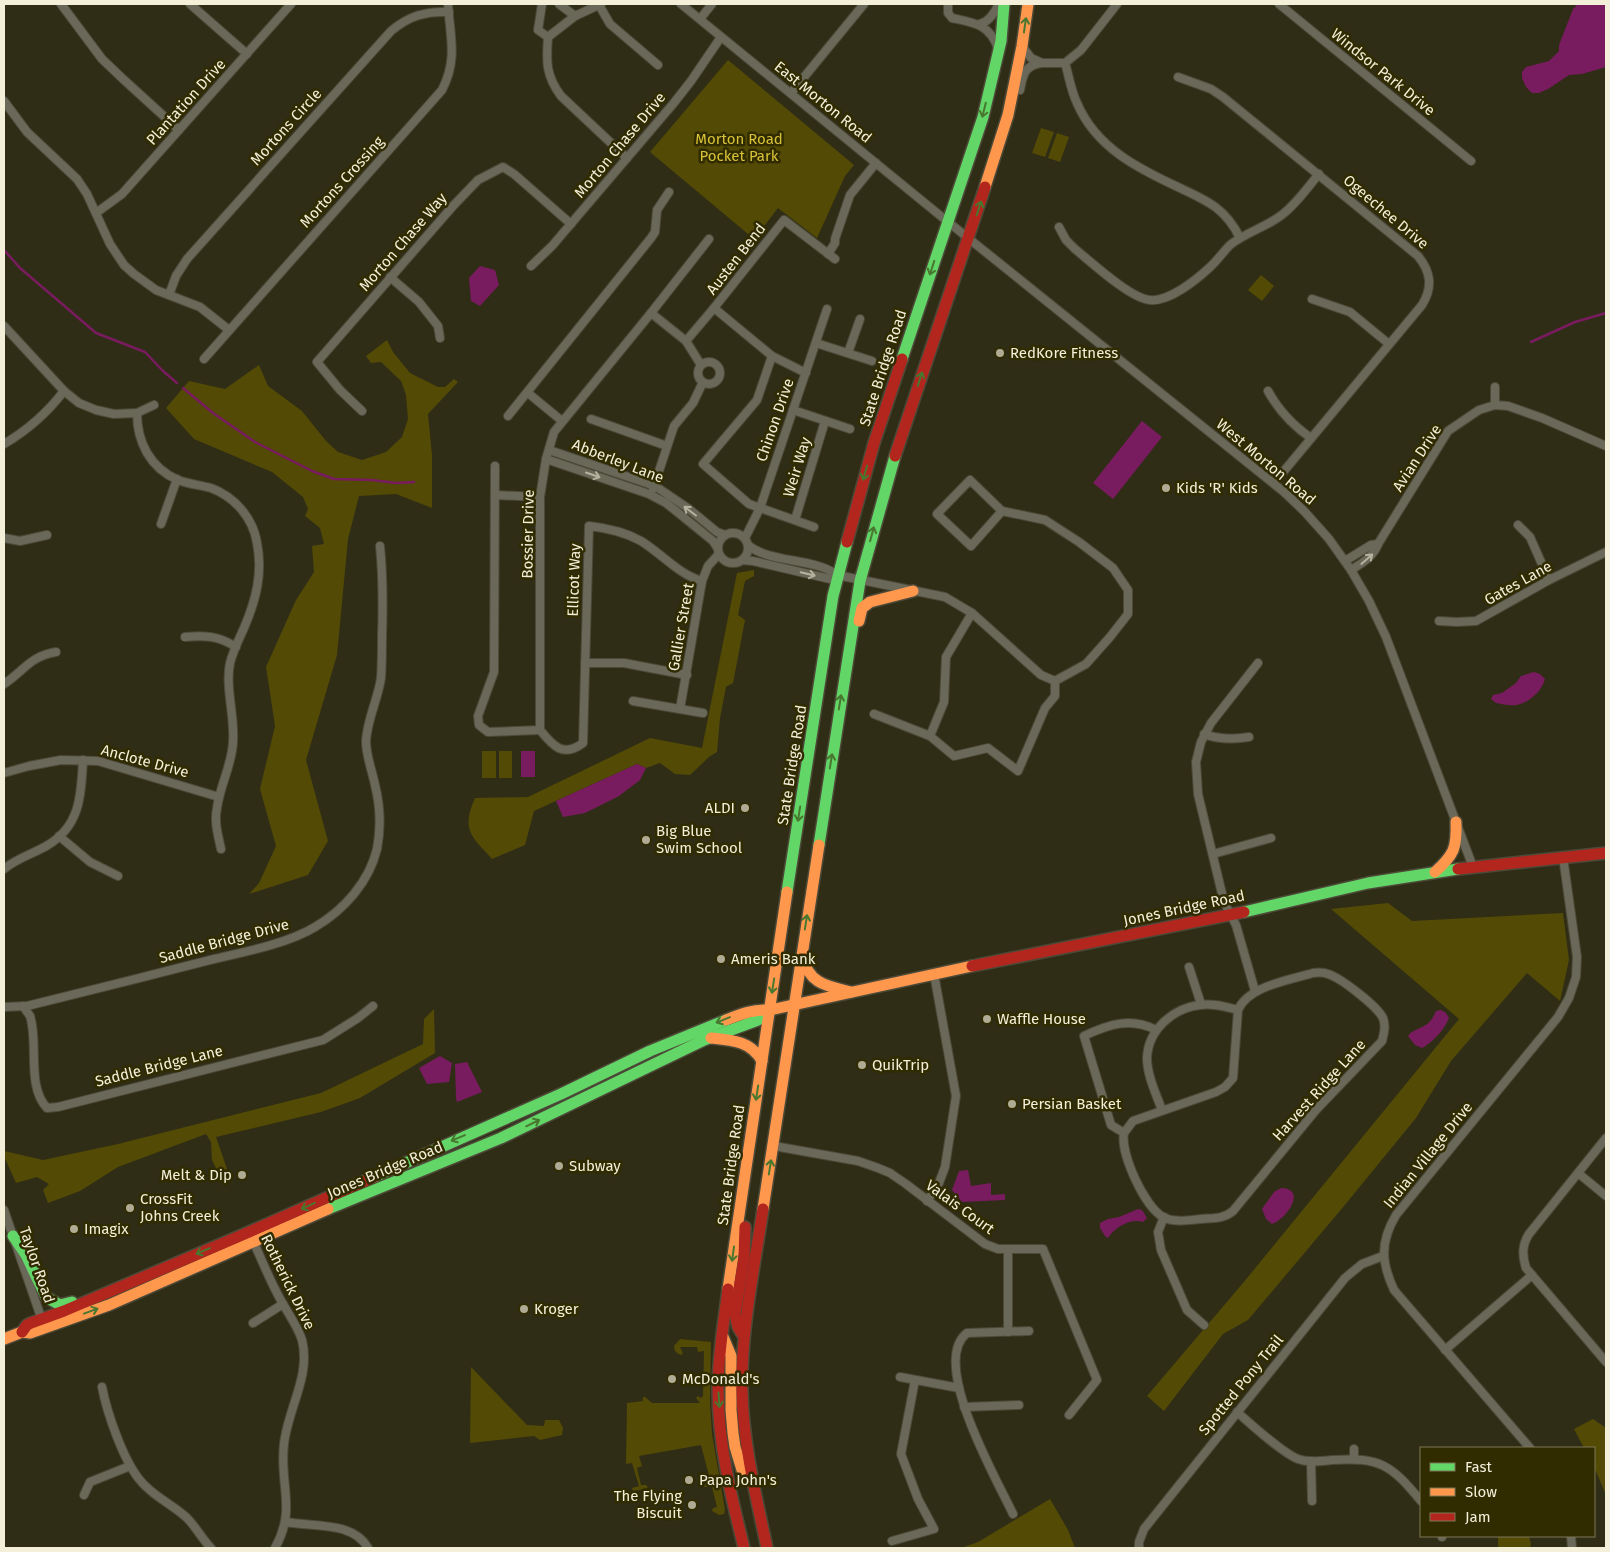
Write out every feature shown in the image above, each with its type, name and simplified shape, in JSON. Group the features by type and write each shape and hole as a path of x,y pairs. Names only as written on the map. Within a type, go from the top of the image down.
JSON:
{"main road":[{"name":"State Bridge Road","path":"744,1548 730,1491 722,1440 718,1389 722,1334 822,662 837,575 874,443 983,117 999,50 1004,4"},
{"path":"767,1548 746,1448 742,1390 744,1336 843,681 860,581 887,479 1008,115 1022,46 1028,4"},
{"path":"843,681 848,676 851,667 862,608 870,602 913,591"},
{"path":"1435,872 1452,857 1457,846 1456,822"},
{"name":"Jones Bridge Road","path":"248,1232 561,1094 658,1047 748,1011 770,1010 934,974 1231,914 1334,890 1473,866 1606,853"},
{"path":"801,953 803,965 811,978 825,985 851,992"},
{"path":"770,1010 786,1019 790,1026"},
{"name":"Jones Bridge Road","path":"44,1324 108,1305 134,1292 254,1243 351,1199 475,1149 711,1038 758,1020 770,1010"},
{"path":"711,1038 745,1043 756,1052 762,1061"},
{"path":"566,1107 573,1096 604,1081 619,1071 624,1063"},
{"path":"475,1149 485,1138 508,1123 548,1106 561,1094"},
{"path":"744,1182 744,1258 736,1314 738,1327 744,1336"},
{"path":"4,1339 22,1332 27,1325 44,1324 138,1279 248,1232"},
{"path":"13,1236 26,1255 46,1297 60,1305 65,1305 125,1279 138,1279"},
{"path":"722,1334 731,1356 731,1410 735,1447 758,1510"}],"street":[{"path":"61,4 102,59 179,130"},
{"path":"190,4 247,54"},
{"name":"Plantation Drive","path":"96,213 122,194 291,4"},
{"path":"542,4 538,30 548,37"},
{"path":"560,4 575,16"},
{"name":"East Morton Road","path":"681,4 948,222"},
{"path":"700,19 712,4"},
{"path":"791,93 864,4"},
{"path":"948,4 948,12 952,18 980,24 985,23 995,12 999,4"},
{"path":"997,149 1002,145 1010,132 1024,73 1032,65 1065,63 1081,50 1117,4"},
{"name":"Windsor Park Drive","path":"1279,4 1470,161"},
{"path":"548,37 575,16 600,5 610,24 658,65"},
{"name":"Mortons Circle","path":"169,295 176,276 187,259 391,31 404,21 418,14 449,8"},
{"name":"Mortons Crossing","path":"204,358 442,90 449,77 452,62 449,8"},
{"path":"980,24 995,40 999,50"},
{"name":"Morton Chase Drive","path":"532,266 552,246 692,81 721,36"},
{"path":"548,37 547,66 552,85 561,96 627,158"},
{"path":"1022,46 1031,58 1042,63"},
{"path":"1065,63 1076,102 1086,122 1100,139 1115,152 1146,172 1215,206 1230,220 1240,238"},
{"name":"Ogeechee Drive","path":"1178,77 1211,89 1223,97 1418,256 1427,269 1430,283 1426,298 1274,483"},
{"path":"4,101 27,132 77,179 87,194 110,244 124,265 145,282 169,295 200,307 229,330"},
{"path":"825,251 830,239 835,238 850,195 876,163"},
{"name":"Morton Chase Way","path":"362,411 340,390 318,362 390,277 478,180 503,168 514,174 571,224"},
{"path":"1059,227 1066,240 1075,249 1133,295 1151,301 1162,299 1174,294 1209,268 1229,246 1240,238 1283,214 1319,174"},
{"path":"508,416 652,238 655,232 657,210 670,192"},
{"name":"Austen Bend","path":"686,341 784,220 834,259"},
{"name":"West Morton Road","path":"948,222 1274,483 1304,511 1329,539 1352,570 1369,600 1386,637 1473,866"},
{"name":"Bossier Drive","path":"540,730 540,497 548,450 554,432 709,239"},
{"path":"390,277 419,302 438,326 440,338"},
{"path":"1312,299 1350,312 1390,344"},
{"path":"714,308 772,356 806,373"},
{"name":"Chinon Drive","path":"745,538 760,508 827,309"},
{"path":"651,313 686,341 701,365 699,375 703,382"},
{"path":"848,353 860,319"},
{"path":"4,326 64,391 79,403 96,410 114,414 137,413 154,405"},
{"path":"816,342 872,361"},
{"path":"772,356 757,400 703,464 749,504 814,527"},
{"path":"701,365 706,362 714,363 718,365 720,373 717,381 714,383 703,382"},
{"path":"649,494 655,486 674,426 693,403 703,382"},
{"path":"1494,387 1495,405 1508,406 1542,418 1606,446"},
{"path":"4,444 33,425 50,409 64,391"},
{"path":"1268,391 1276,406 1287,419 1311,438"},
{"path":"528,393 562,421"},
{"name":"Avian Drive","path":"1352,570 1362,564 1375,551 1448,431 1479,410 1495,405"},
{"path":"793,410 850,429"},
{"path":"137,413 139,434 147,453 160,469 177,479 211,488 228,497 244,512 254,532 260,564 258,587 253,608 231,661 229,674 234,725 233,744 219,797 216,823 221,849"},
{"path":"592,419 667,446"},
{"name":"Weir Way","path":"795,520 825,421"},
{"name":"Abberley Lane","path":"548,450 655,486 689,509 717,532 726,535"},
{"name":"Abberley Lane","path":"546,460 649,494 666,503 713,541 719,552"},
{"path":"495,466 494,672 478,716 479,725 488,732 540,730"},
{"path":"161,524 177,479"},
{"path":"1002,511 971,546 937,514 970,480 1002,511 1045,520 1113,568 1128,590 1128,614 1110,637 1086,664 1055,681"},
{"path":"496,495 540,497"},
{"path":"1518,525 1530,538 1549,580"},
{"name":"Ellicot Way","path":"540,730 551,744 564,750 575,748 583,743 589,526 608,528 640,540 690,577 702,581"},
{"path":"726,535 738,534 745,538 749,546 755,551 830,569 837,575 944,597 963,606 1041,675 1055,681"},
{"path":"4,538 20,541 47,535"},
{"name":"Gallier Street","path":"680,709 702,581 708,566 719,552 720,541 726,535"},
{"path":"1345,561 1370,544 1378,544"},
{"name":"Saddle Bridge Drive","path":"4,1007 23,1006 133,980 294,937 314,928 332,916 356,891 370,867 376,851 379,834 379,804 368,760 366,740 381,677 383,582 380,546"},
{"path":"742,560 747,554 749,546"},
{"path":"719,552 723,559 730,563 742,560 753,561 830,579 837,575"},
{"name":"Gates Lane","path":"1439,621 1476,622 1549,580 1606,552"},
{"path":"930,736 944,702 946,657 972,613"},
{"path":"185,637 213,636 225,640 236,647"},
{"path":"4,684 36,658 56,652"},
{"path":"585,663 624,663 687,674"},
{"path":"1204,1325 1187,1310 1161,1250 1158,1232 1164,1217 1154,1210 1143,1195 1126,1157 1122,1140 1124,1133 1133,1122 1216,1092 1225,1087 1233,1078 1238,1010 1241,1003 1255,991 1236,925 1224,902 1198,794 1197,752 1204,734 1258,664"},
{"path":"874,714 930,736 954,756 988,748 1018,771 1045,708 1055,696 1055,681"},
{"path":"633,701 703,713"},
{"path":"1204,734 1214,738 1230,739 1249,736"},
{"name":"Anclote Drive","path":"4,773 61,760 83,760 112,764 219,797"},
{"path":"4,869 18,859 48,845 60,836 71,823 78,807 81,793 83,760"},
{"path":"60,836 90,862 118,876"},
{"path":"1213,854 1271,838"},
{"name":"Indian Village Drive","path":"1529,1447 1394,1290 1386,1274 1383,1256 1386,1234 1396,1215 1558,1017 1569,998 1576,977 1577,957 1563,857"},
{"path":"1189,967 1200,1004"},
{"name":"Harvest Ridge Lane","path":"1164,1217 1179,1220 1220,1218 1230,1214 1316,1110 1382,1041 1385,1026 1380,1013 1371,1004 1330,974 1313,973 1255,991"},
{"path":"927,1201 939,1183 945,1167 956,1096 934,974"},
{"path":"1162,1110 1151,1080 1147,1058 1151,1040 1156,1030 1170,1016 1200,1004 1219,1005 1238,1010"},
{"name":"Saddle Bridge Lane","path":"23,1006 30,1016 36,1082 41,1102 48,1108 323,1040 373,1006"},
{"path":"1124,1133 1111,1125 1084,1036 1101,1028 1130,1022 1145,1024 1156,1030"},
{"path":"1606,1138 1526,1239 1523,1248 1526,1268 1606,1362"},
{"name":"Valais Court","path":"774,1146 867,1164 890,1173 985,1244 998,1249 1043,1249 1097,1380 1069,1415"},
{"path":"1578,1173 1606,1196"},
{"name":"Taylor Road","path":"4,1210 44,1324"},
{"name":"Rotherick Drive","path":"248,1232 301,1338 305,1356 302,1378 289,1416 284,1444 283,1467 287,1506 286,1522 282,1536 275,1548"},
{"path":"1008,1249 1008,1332"},
{"name":"Spotted Pony Trail","path":"1138,1548 1144,1528 1345,1278 1362,1264 1383,1256"},
{"path":"1445,1350 1532,1275"},
{"path":"253,1323 283,1304"},
{"path":"1013,1514 964,1407 956,1375 957,1348 960,1339 967,1333 1029,1331"},
{"path":"900,1377 959,1388"},
{"path":"892,1541 934,1529 918,1499 901,1454 915,1380"},
{"path":"102,1387 106,1408 130,1466 139,1480 150,1491 188,1519 211,1548"},
{"path":"964,1407 1019,1405"},
{"path":"1237,1412 1290,1455 1298,1459 1312,1461 1354,1459 1380,1464 1401,1477 1420,1500"},
{"path":"1354,1448 1354,1459"},
{"path":"1312,1461 1312,1501"},
{"path":"84,1494 90,1482 130,1466"},
{"path":"286,1522 346,1529 361,1538 368,1548"}],"green space":[{"name":"Morton Road Pocket Park","path":"728,60 854,165 845,176 817,238 778,208 754,239 650,152"},
{"path":"1041,128 1054,132 1045,157 1032,153"},
{"path":"1057,133 1069,137 1060,162 1048,158"},
{"path":"1261,275 1274,286 1262,301 1248,290"},
{"path":"387,340 393,352 410,373 438,387 445,387 454,379 458,382 428,414 432,455 432,508 396,494 359,496 348,539 337,655 306,760 328,841 308,875 249,894 259,883 276,846 260,789 275,726 266,667 296,600 314,572 312,546 324,544 320,528 305,516 308,509 303,497 272,472 194,439 166,408 189,381 225,389 259,365 268,386 302,411 326,441 338,452 362,460 386,452 402,437 408,419 406,395 401,381 381,362 371,363 366,356"},
{"path":"754,570 754,576 745,581 738,615 745,620 733,683 726,687 720,718 717,752 690,775 675,774 660,763 646,768 637,764 534,811 525,845 492,859 470,832 469,818 475,798 528,797 650,738 702,748 737,573"},
{"path":"482,751 496,751 496,778 482,778"},
{"path":"499,751 512,751 512,778 499,778"},
{"path":"1388,903 1412,921 1563,913 1569,960 1560,1001 1527,973 1451,1061 1416,1118 1344,1206 1248,1320 1223,1334 1164,1411 1147,1396 1243,1283 1459,1019 1331,909"},
{"path":"434,1009 435,1053 360,1098 321,1112 216,1137 227,1169 219,1174 212,1160 211,1142 206,1134 118,1167 80,1191 48,1203 43,1190 49,1184 37,1177 16,1183 4,1156 4,1151 43,1160 118,1144 321,1093 423,1044 424,1019"},
{"path":"680,1339 711,1342 710,1402 712,1434 725,1510 724,1514 719,1515 712,1511 713,1508 717,1507 712,1487 704,1487 705,1484 711,1483 701,1445 639,1456 642,1466 637,1468 641,1485 648,1487 633,1491 632,1488 639,1486 632,1463 626,1464 627,1403 643,1401 643,1397 645,1397 652,1403 700,1403 696,1398 703,1396 704,1351 698,1352 697,1347 680,1347 683,1353 681,1355 677,1353 674,1346"},
{"path":"471,1367 527,1425 544,1426 545,1420 559,1420 563,1428 562,1435 540,1440 534,1436 470,1443"},
{"path":"1593,1419 1606,1428 1606,1495 1595,1469 1595,1447 1583,1447 1574,1429"},
{"path":"1050,1499 1068,1530 1075,1548 961,1548 978,1542"},
{"path":"1498,1537 1529,1537 1531,1544 1530,1548 1498,1548"}],"shaded area":[{"path":"1578,4 1606,4 1606,67 1582,74 1569,75 1548,89 1539,93 1532,93 1526,87 1522,78 1522,72 1526,67 1549,61 1559,51 1559,45 1573,9"},
{"path":"480,266 495,270 499,285 480,306 471,301 469,278"},
{"path":"1142,421 1162,437 1113,499 1093,483"},
{"path":"1534,672 1540,674 1545,679 1538,692 1530,699 1521,704 1511,705 1496,703 1491,699 1493,695 1502,693 1516,683 1521,676"},
{"path":"521,751 535,751 535,777 521,777"},
{"path":"637,764 646,768 640,780 619,796 585,813 563,817 556,801"},
{"path":"1441,1010 1449,1018 1441,1031 1422,1048 1415,1045 1408,1036 1430,1022 1436,1011"},
{"path":"440,1056 452,1063 449,1082 427,1084 419,1068"},
{"path":"467,1062 482,1092 457,1102 455,1064"},
{"path":"968,1170 971,1186 991,1183 991,1195 1005,1194 1005,1200 962,1202 952,1190 959,1171"},
{"path":"1281,1188 1293,1193 1294,1199 1288,1211 1272,1224 1266,1219 1262,1209 1274,1192"},
{"path":"1138,1209 1142,1210 1147,1218 1143,1222 1128,1222 1119,1227 1108,1238 1105,1236 1100,1228 1100,1223"}],"waterway":[{"path":"4,250 20,268 96,333 145,352 177,383"},
{"path":"1531,342 1575,322 1606,313"},
{"path":"183,388 213,413 255,442 312,471 334,479 396,483 414,482"}],"traffic: fast":[{"path":"902,359 983,117 1001,41 1004,4"},
{"path":"819,845 860,581 895,456"},
{"path":"787,892 833,596 847,542"},
{"path":"1244,912 1368,883 1458,869"},
{"path":"328,1209 501,1138 704,1040 758,1020 770,1010"},
{"path":"374,1177 561,1094 650,1051 726,1020"},
{"path":"13,1236 26,1255 46,1297 60,1305 72,1302"}],"traffic: slow":[{"path":"985,187 1008,115 1022,46 1028,4"},
{"path":"859,621 862,608 870,602 913,591"},
{"path":"1435,872 1446,861 1453,850 1456,838 1456,822"},
{"path":"763,1209 819,845"},
{"path":"728,1289 787,892"},
{"path":"802,956 809,973 814,978 826,985 851,992"},
{"path":"726,1020 753,1011 770,1010 972,966"},
{"path":"711,1038 747,1045 758,1054 762,1061"},
{"path":"4,1339 22,1332 30,1333 109,1305 328,1209"},
{"path":"723,1337 731,1356 733,1433 742,1470"}],"traffic: jam":[{"path":"895,456 985,187"},
{"path":"847,542 874,443 902,359"},
{"path":"1458,869 1606,853"},
{"path":"972,966 1244,912"},
{"path":"22,1332 31,1323 64,1311 374,1177"},
{"path":"763,1209 746,1322 742,1390 747,1450 767,1548"},
{"path":"743,1335 738,1327 735,1314 744,1258 745,1227"},
{"path":"728,1289 719,1364 720,1429 734,1509 744,1548"}],"place":[{"name":"RedKore Fitness","path":"1000,353"},
{"name":"Kids 'R' Kids","path":"1166,488"},
{"name":"ALDI","path":"745,808"},
{"name":"Big Blue Swim School","path":"646,840"},
{"name":"Ameris Bank","path":"721,959"},
{"name":"Waffle House","path":"987,1019"},
{"name":"QuikTrip","path":"862,1065"},
{"name":"Persian Basket","path":"1012,1104"},
{"name":"Subway","path":"559,1166"},
{"name":"Melt & Dip","path":"242,1175"},
{"name":"CrossFit Johns Creek","path":"130,1208"},
{"name":"Imagix","path":"74,1229"},
{"name":"Kroger","path":"524,1309"},
{"name":"McDonald's","path":"672,1379"},
{"name":"Papa John's","path":"689,1480"},
{"name":"The Flying Biscuit","path":"692,1505"}]}
